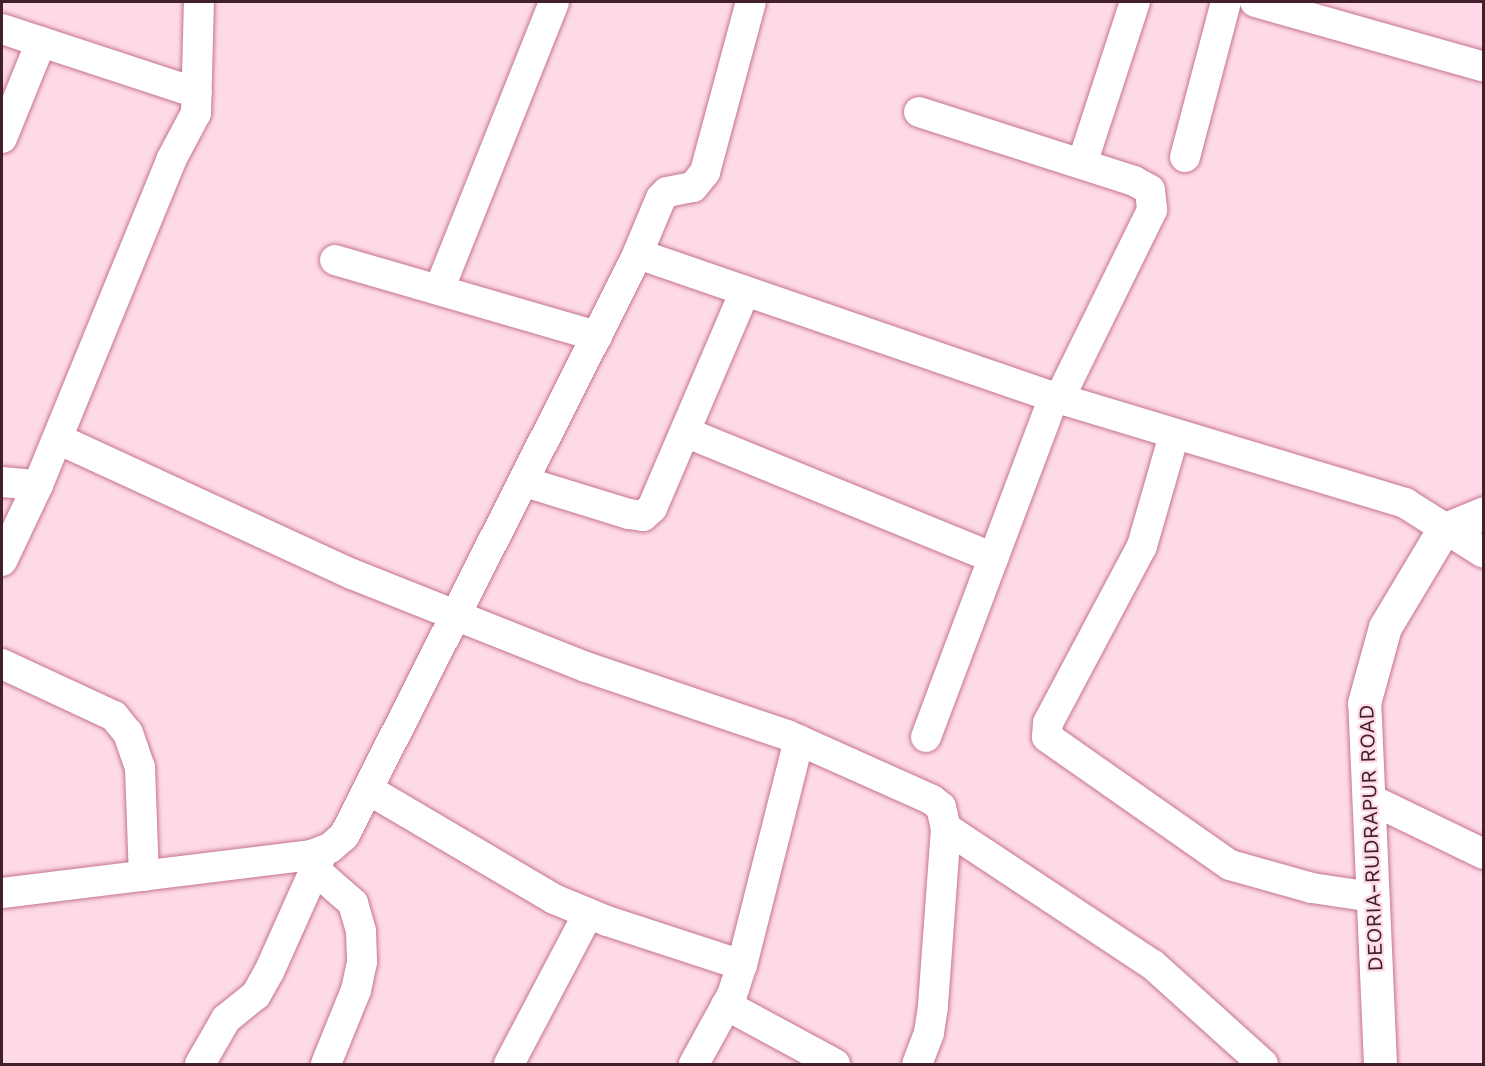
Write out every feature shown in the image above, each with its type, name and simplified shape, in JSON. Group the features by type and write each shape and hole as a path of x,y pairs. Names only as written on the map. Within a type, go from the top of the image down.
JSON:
{"main road":[{"path":"1443,530 1484,513"},
{"name":"DEORIA-RUDRAPUR ROAD","path":"1380,1065 1364,703 1385,627 1443,530"}],"street":[{"path":"2,561 58,438 171,160 196,113 198,2"},
{"path":"439,290 554,2"},
{"path":"200,1065 226,1019 256,995 319,860 344,836 369,790 638,255 660,198 667,192 700,183 751,2"},
{"path":"1082,164 1135,2"},
{"path":"1185,156 1226,2"},
{"path":"1255,2 1484,67"},
{"path":"2,29 197,93"},
{"path":"2,138 40,42"},
{"path":"919,112 1134,182 1150,190 1154,198 1152,210 1056,398 926,736"},
{"path":"638,255 1056,398 1405,503 1443,530 1484,553"},
{"path":"335,260 597,336"},
{"path":"525,482 644,516 652,508 745,291"},
{"path":"685,432 993,558"},
{"path":"1174,435 1142,546 1048,723 1047,737 1230,865 1312,888 1372,897"},
{"path":"58,438 352,574 586,667 799,740 924,794 941,807 946,828 933,1007 929,1033 917,1065"},
{"path":"2,482 38,484"},
{"path":"2,664 114,716 128,734 140,768 144,876"},
{"path":"694,1065 726,1005 742,965 799,740"},
{"path":"369,790 554,899 588,914 742,965"},
{"path":"1368,798 1484,854"},
{"path":"946,828 1153,965 1263,1065"},
{"path":"2,893 144,876 319,860"},
{"path":"319,860 353,903 361,931 362,962 356,990 326,1065"},
{"path":"509,1065 588,914"},
{"path":"726,1005 836,1065"}]}
